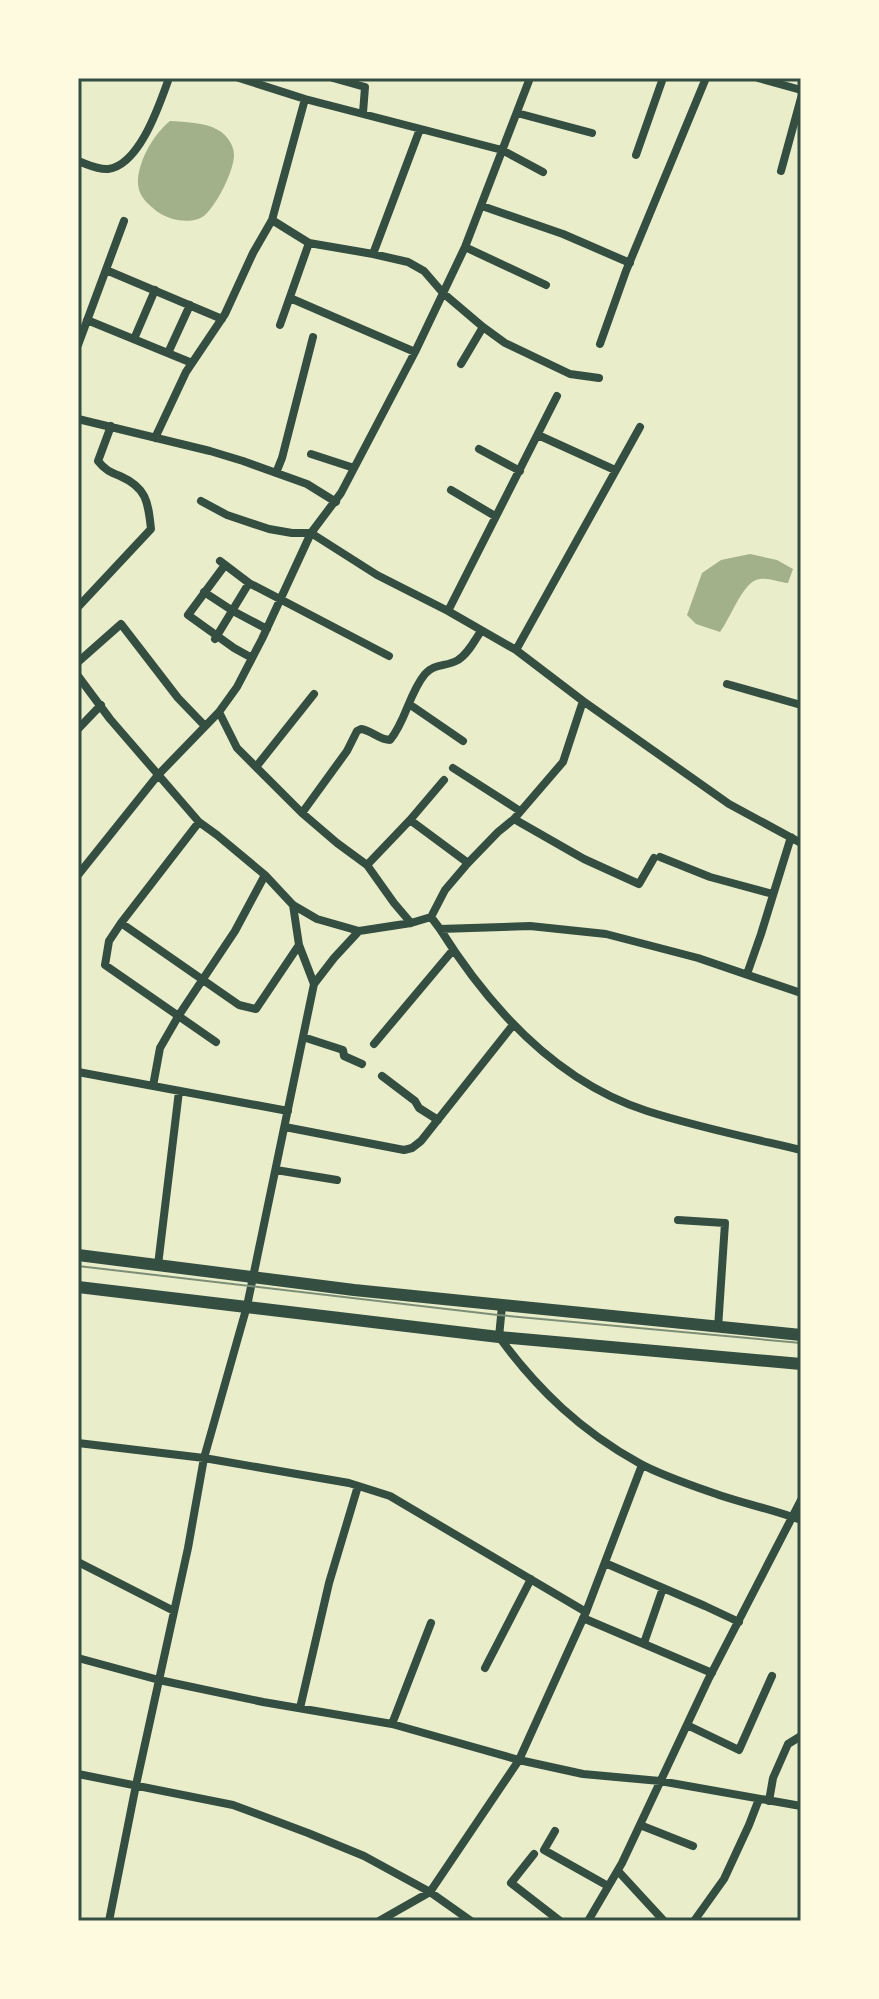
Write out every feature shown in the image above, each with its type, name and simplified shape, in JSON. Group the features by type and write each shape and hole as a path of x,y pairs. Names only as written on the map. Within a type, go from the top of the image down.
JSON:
{"main road":[{"path":"78,1255 502,1306 801,1335"},
{"path":"78,1287 499,1337 801,1364"}],"street":[{"path":"78,161 111,169 122,163 135,150 155,117 169,78"},
{"path":"239,78 305,99 502,150 543,172"},
{"path":"333,78 365,87 363,113"},
{"path":"78,875 158,775 219,712 237,687 311,533 336,502 415,352 465,247 530,78"},
{"path":"636,155 663,78"},
{"path":"600,344 706,78"},
{"path":"758,78 801,90"},
{"path":"781,171 801,98"},
{"path":"155,438 192,363 222,319 272,220 305,99"},
{"path":"517,113 592,133"},
{"path":"373,254 420,129"},
{"path":"482,206 563,234 630,263"},
{"path":"272,220 309,243 408,262 424,271 443,293 505,343 570,374 599,378"},
{"path":"78,345 124,221"},
{"path":"280,325 309,243"},
{"path":"465,247 546,285"},
{"path":"106,270 222,319"},
{"path":"134,339 155,290"},
{"path":"290,298 415,352"},
{"path":"168,353 190,305"},
{"path":"87,320 192,363"},
{"path":"461,364 483,327"},
{"path":"276,473 313,337"},
{"path":"448,611 557,396"},
{"path":"78,419 210,451 307,484 336,502"},
{"path":"78,607 151,529 148,505 141,488 105,470 98,461 111,426"},
{"path":"516,650 640,427"},
{"path":"538,435 615,470"},
{"path":"479,449 520,471"},
{"path":"311,454 354,468"},
{"path":"451,490 495,516"},
{"path":"201,501 227,515 269,529 311,533 377,575 448,611 516,650 729,804 801,843"},
{"path":"252,658 216,638 188,615 222,563 249,583 389,656"},
{"path":"216,638 249,583"},
{"path":"204,592 267,629"},
{"path":"78,662 121,624 178,698 205,726"},
{"path":"302,813 347,751 357,731 366,729 384,740 390,740 426,671 461,659 481,631"},
{"path":"78,676 110,719 199,822 265,875 293,905 317,919 359,931 431,917 445,890 563,762 583,701"},
{"path":"727,684 801,705"},
{"path":"256,767 314,694"},
{"path":"409,704 463,741"},
{"path":"78,729 101,705"},
{"path":"219,712 237,748 302,813 367,865 411,923"},
{"path":"453,768 584,859 639,884 657,858 710,877 773,894"},
{"path":"367,865 444,780"},
{"path":"410,820 468,863"},
{"path":"199,822 121,923 107,947 105,965 216,1042"},
{"path":"747,974 791,837"},
{"path":"153,1086 160,1048 235,931 265,875"},
{"path":"293,905 299,945 314,984"},
{"path":"431,917 503,1015 575,1076 613,1097 646,1110 801,1150"},
{"path":"121,923 239,1005 256,1009 299,945"},
{"path":"440,929 530,926 606,934 698,958 801,993"},
{"path":"109,1921 188,1548 204,1458 247,1306 314,984 359,931"},
{"path":"374,1044 453,950"},
{"path":"285,1127 404,1150 412,1148 421,1141 513,1025"},
{"path":"303,1037 343,1050 344,1056 362,1064"},
{"path":"78,1072 288,1111"},
{"path":"382,1076 438,1120"},
{"path":"158,1265 179,1091"},
{"path":"276,1170 337,1180"},
{"path":"678,1220 725,1223 718,1328"},
{"path":"502,1306 499,1337 552,1401 594,1435 642,1465 718,1495 797,1519"},
{"path":"78,1443 204,1458 358,1486 390,1496 531,1579 584,1615 712,1673"},
{"path":"379,1921 430,1892 519,1760 584,1615 642,1465"},
{"path":"300,1708 329,1583 358,1486"},
{"path":"588,1921 618,1871 712,1673 797,1519 801,1500"},
{"path":"78,1562 174,1611"},
{"path":"605,1563 739,1622"},
{"path":"485,1668 531,1579"},
{"path":"644,1643 663,1588"},
{"path":"392,1724 431,1623"},
{"path":"78,1658 159,1680 392,1724 519,1760 583,1774 660,1781 801,1806"},
{"path":"687,1725 739,1750 772,1676"},
{"path":"694,1921 724,1879 788,1744 801,1736"},
{"path":"78,1774 233,1805 258,1814 364,1856 430,1892 471,1921"},
{"path":"640,1825 693,1846"},
{"path":"555,1831 544,1850 608,1886"},
{"path":"534,1854 511,1883 560,1921"},
{"path":"618,1871 664,1921"}],"shaded area":[{"path":"170,121 213,127 227,137 234,151 231,170 219,195 205,215 193,220 172,219 159,213 140,193 139,171 145,155"},
{"path":"750,554 777,560 793,569 788,583 764,579 751,583 720,632 696,624 687,615 702,573 721,560"}],"tram line":[{"path":"78,1266 498,1315 801,1343"}]}
